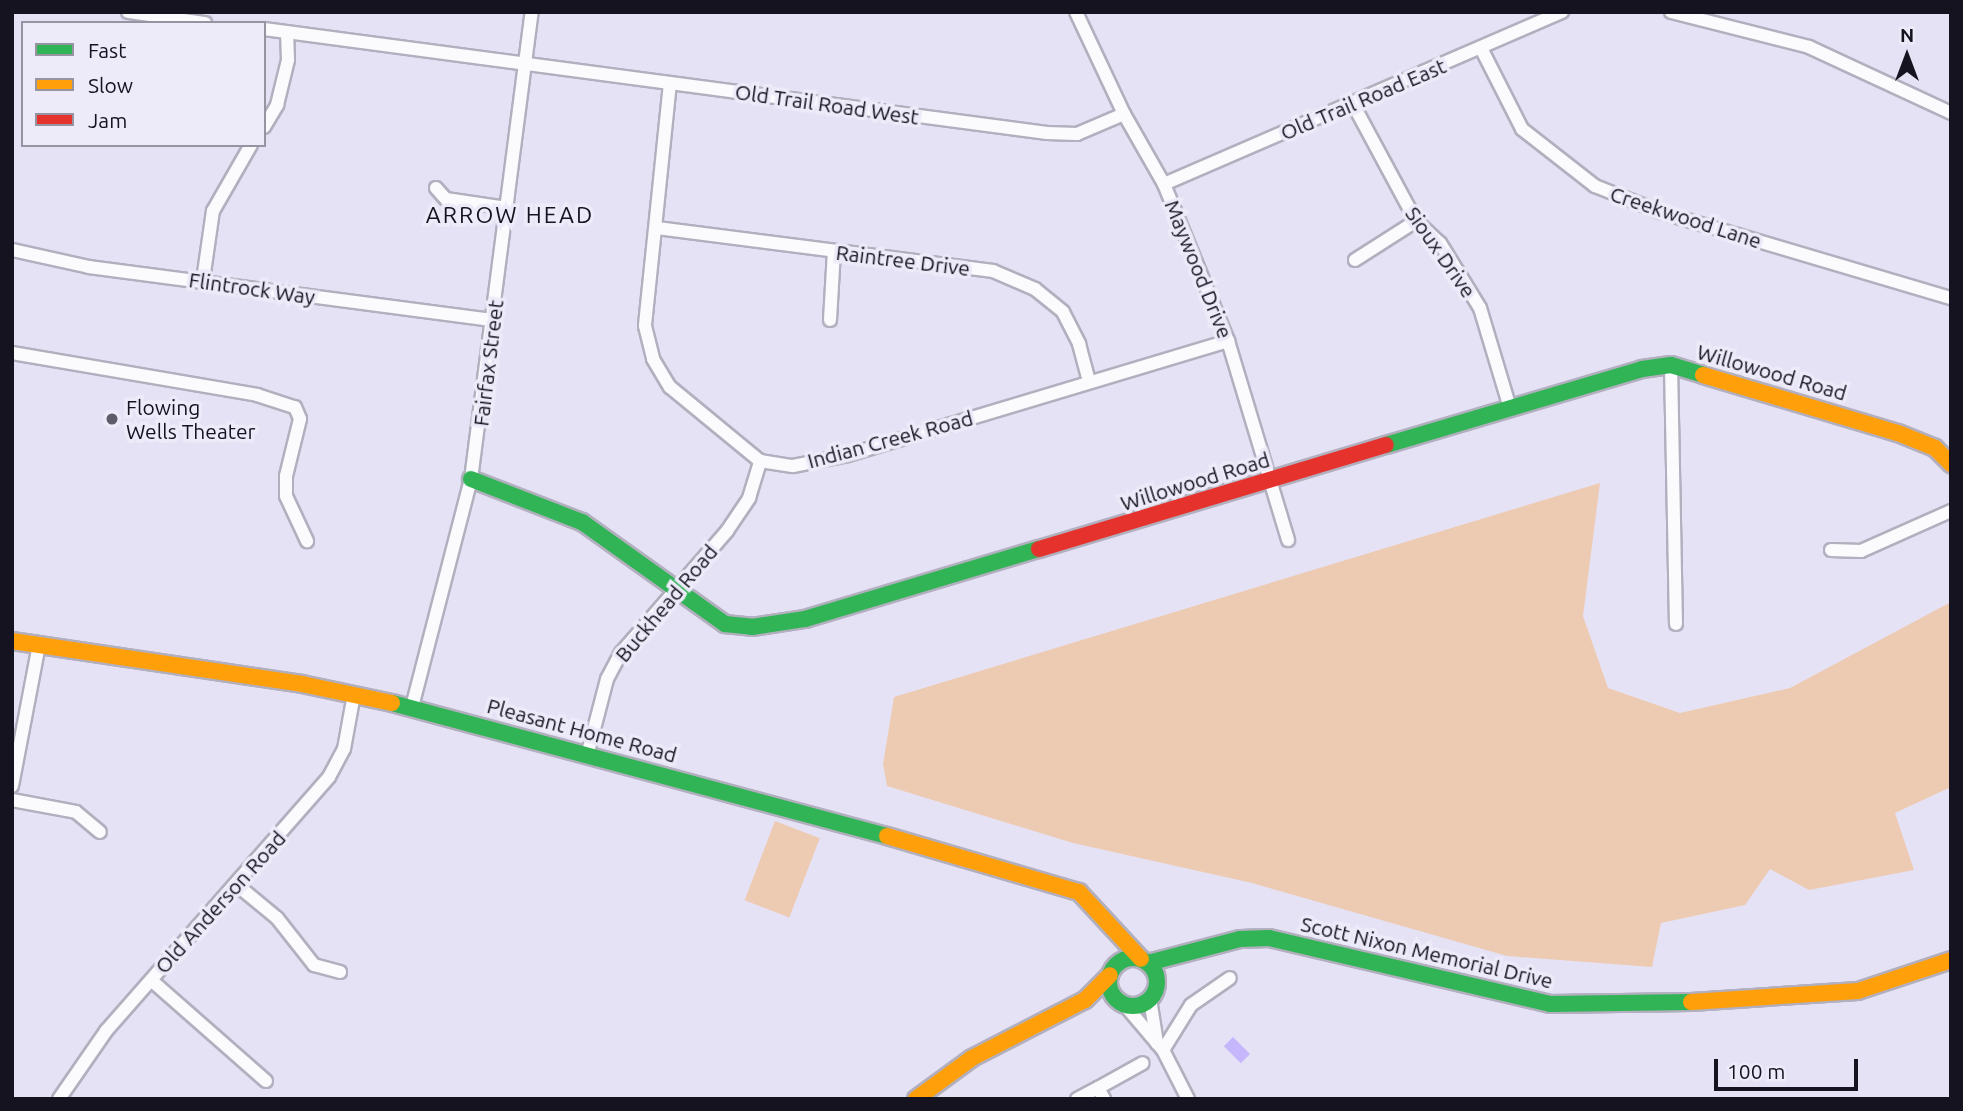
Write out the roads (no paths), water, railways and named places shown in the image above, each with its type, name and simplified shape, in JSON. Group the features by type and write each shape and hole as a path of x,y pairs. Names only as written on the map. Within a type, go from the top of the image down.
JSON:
{"street":[{"path":"128,12 146,19 176,21"},
{"name":"Fairfax Street","path":"412,707 471,480 494,320 532,12"},
{"name":"Maywood Drive","path":"1076,12 1125,114 1164,184 1228,341 1288,540"},
{"name":"Old Trail Road East","path":"1164,184 1482,50 1562,12"},
{"path":"1671,12 1809,47 1951,113"},
{"name":"Old Trail Road West","path":"266,29 1047,133 1077,134 1125,114"},
{"path":"266,124 277,105 285,72 287,32"},
{"name":"Creekwood Lane","path":"1482,50 1522,130 1595,186 1660,212 1951,298"},
{"path":"670,83 645,326 653,359 670,387 760,461"},
{"name":"Sioux Drive","path":"1353,104 1416,221 1440,243 1480,308 1510,408"},
{"path":"203,280 213,211 250,147"},
{"path":"436,188 446,200 508,208"},
{"path":"1355,260 1416,221"},
{"name":"Raintree Drive","path":"657,228 993,271 1035,289 1063,312 1079,344 1089,382"},
{"name":"Flintrock Way","path":"12,250 89,267 494,320"},
{"path":"830,320 834,251"},
{"name":"Indian Creek Road","path":"760,461 793,466 848,454 1228,341"},
{"path":"12,353 135,377 246,393 295,407 300,419 286,476 286,496 307,541"},
{"path":"1671,365 1676,624"},
{"name":"Willowood Road","path":"471,480 582,522 631,553 672,590 725,624 752,628 805,619 1642,369 1671,365 1898,433 1935,448 1951,464"},
{"name":"Buckhead Road","path":"588,752 616,662 672,590 727,531 749,498 760,461"},
{"path":"1831,550 1861,551 1951,511"},
{"name":"Pleasant Home Road","path":"12,641 354,694 412,707 588,752 1062,883 1093,905 1113,933 1145,961"},
{"path":"12,786 39,645"},
{"name":"Old Anderson Road","path":"58,1099 106,1031 237,885 338,764 354,694"},
{"path":"12,800 76,813 100,832"},
{"path":"237,885 277,918 314,965 340,972"},
{"path":"1113,933 1111,991 1160,1047 1188,1099"},
{"name":"Scott Nixon Memorial Drive","path":"1145,961 1185,956 1240,939 1269,938 1550,1004 1638,1006 1858,991 1951,960"},
{"name":"Scott Nixon Memorial Drive","path":"1154,992 1185,956"},
{"path":"916,1099 972,1058 1085,1000 1125,959 1145,961 1154,992 1160,1047"},
{"path":"1160,1047 1191,1005 1230,978"},
{"path":"151,979 266,1081"},
{"path":"1085,1000 1121,1002 1136,1006 1154,992"},
{"path":"1077,1099 1101,1093 1143,1063"}],"place":[{"name":"Flowing Wells Theater","path":"112,419"}],"district":[{"name":"ARROW HEAD","path":"510,215"}]}
